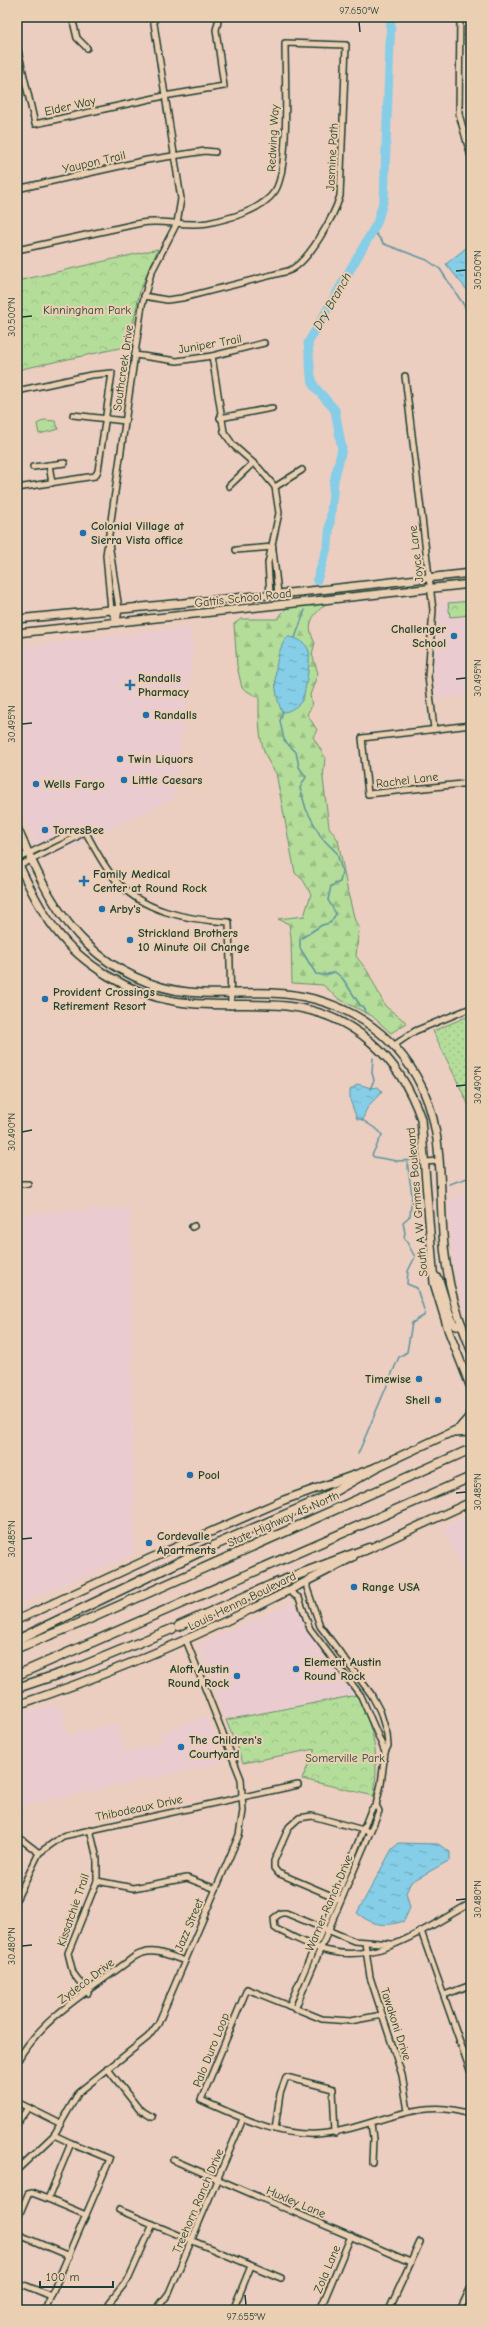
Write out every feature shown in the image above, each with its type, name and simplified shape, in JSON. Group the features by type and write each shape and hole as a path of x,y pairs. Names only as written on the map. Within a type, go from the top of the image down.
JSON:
{"highway":[{"name":"State Highway 45 North","path":"17,1648 22,1641 78,1624 272,1536 471,1449"},
{"path":"22,1641 211,1547 319,1500 377,1467"},
{"path":"17,1675 284,1560 471,1477"},
{"path":"17,1688 80,1667 175,1628 271,1585 369,1548"}],"main road":[{"name":"Gattis School Road","path":"17,619 274,593 330,589 471,573"},
{"name":"Gattis School Road","path":"17,634 471,584"},
{"path":"224,612 232,606 271,602 274,593"},
{"name":"South A W Grimes Boulevard","path":"17,828 46,892 72,928 89,947 112,964 136,977 179,990 231,994 270,993 299,995 348,1010 382,1034 393,1046 416,1075 427,1098 434,1118 439,1162 444,1254 452,1299 471,1350"},
{"name":"South A W Grimes Boulevard","path":"18,862 42,910 56,930 74,949 96,967 143,992 173,1001 231,1006 294,1008 317,1012 353,1029 384,1054 402,1077 414,1099 421,1119 432,1274 449,1332 471,1388"},
{"path":"432,1274 439,1280 452,1322 456,1326 462,1325"},
{"path":"460,1428 470,1416 471,1411"},
{"path":"17,1620 145,1560 284,1500 377,1467 471,1423"},
{"path":"448,1434 471,1432"},
{"name":"Louis Henna Boulevard","path":"17,1705 82,1682 186,1640 307,1582 369,1548 471,1502"}],"street":[{"path":"72,17 77,38 87,48"},
{"name":"Southcreek Drive","path":"117,623 111,610 106,555 135,355 144,296 151,273 177,223 181,199 153,17"},
{"path":"460,17 459,114 471,157"},
{"path":"164,96 224,86 216,30 218,22"},
{"name":"Redwing Way","path":"17,250 149,221 208,223 243,214 252,210 274,192 283,170 285,43 346,45"},
{"name":"Jasmine Path","path":"144,296 167,300 182,298 288,272 303,262 336,207 341,193 346,45"},
{"name":"Elder Way","path":"17,46 35,124 164,96"},
{"name":"Yaupon Trail","path":"17,189 175,155 205,151 214,152"},
{"name":"Juniper Trail","path":"135,355 177,361 212,356 264,343"},
{"path":"212,356 220,418 224,432 233,445 252,464 267,476 275,487 279,513 273,548 274,593"},
{"path":"17,391 91,375 112,373 98,471 95,476 17,488"},
{"name":"Joyce Lane","path":"405,376 433,624 428,676 434,729"},
{"path":"220,418 272,408"},
{"path":"73,416 125,422"},
{"path":"33,467 65,463"},
{"path":"229,486 252,464"},
{"path":"49,465 52,483"},
{"path":"275,487 302,470"},
{"name":"Southcreek Drive","path":"108,539 119,609 117,623"},
{"path":"236,550 273,548"},
{"name":"Rachel Lane","path":"471,725 362,738 368,794 471,783"},
{"path":"18,862 76,838 85,830 97,854 114,879 146,903 180,916 229,922 231,1006"},
{"path":"393,1046 415,1032 471,1008"},
{"path":"425,1162 439,1162"},
{"path":"17,1184 28,1184"},
{"name":"Warner Ranch Drive","path":"295,2008 308,1979 323,1929 336,1898 367,1831 378,1811 376,1805 382,1784 385,1752 388,1746 387,1734 380,1711 371,1694 351,1665 320,1626 307,1588 307,1582"},
{"name":"Warner Ranch Drive","path":"289,1591 299,1598 310,1629 344,1671 370,1713 381,1747 385,1752"},
{"name":"Jazz Street","path":"17,2170 54,2135 79,2092 107,2068 148,2037 158,2024 239,1835 243,1811 241,1779 186,1640"},
{"path":"344,1671 351,1665"},
{"name":"Thibodeaux Drive","path":"17,1898 32,1864 39,1853 63,1836 298,1784"},
{"path":"342,1900 278,1873 274,1868 274,1860 289,1827 299,1818 312,1816 367,1831"},
{"name":"Kissatchie Trail","path":"88,1993 73,1973 68,1953 97,1881 97,1859 90,1829"},
{"name":"Warner Ranch Drive","path":"289,2006 301,1978 328,1931 342,1900 367,1831"},
{"path":"17,1836 39,1853"},
{"path":"97,1881 133,1888 186,1878 216,1889"},
{"path":"392,1944 365,1943 328,1931 286,1913 281,1913 274,1918 274,1924 278,1930 318,1947 352,1954 380,1950 421,1931 471,1902"},
{"path":"421,1931 468,2055 471,2073"},
{"name":"Tawakoni Drive","path":"365,1943 365,1952 370,1977 402,2075 408,2112"},
{"name":"Zydeco Drive","path":"17,2062 22,2051 41,2028 140,1954 155,1951 185,1961"},
{"path":"301,1978 308,1979"},
{"path":"444,1995 471,1985"},
{"name":"Palo Duro Loop","path":"382,2015 350,2021 322,2018 247,1989 201,2100 243,2119 275,2129 305,2134 335,2133 408,2112 437,2108 470,2115"},
{"path":"17,2049 22,2051"},
{"path":"107,2068 139,2109 152,2117"},
{"path":"275,2129 280,2094 286,2077 333,2089 335,2133"},
{"path":"17,2102 61,2124"},
{"path":"470,2115 471,2102"},
{"path":"17,2123 28,2108"},
{"name":"Treehorn Ranch Drive","path":"156,2310 169,2293 219,2180 243,2119"},
{"path":"371,2123 373,2139 372,2162"},
{"path":"46,2310 110,2159 54,2135"},
{"path":"48,2199 71,2143"},
{"name":"Huxley Lane","path":"173,2160 410,2262"},
{"path":"17,2220 28,2194 32,2193 86,2215"},
{"path":"119,2210 281,2278"},
{"path":"106,2310 110,2302 129,2278 153,2224"},
{"path":"17,2234 69,2256"},
{"name":"Zola Lane","path":"320,2310 352,2236"},
{"path":"390,2310 420,2242"},
{"path":"233,2310 251,2266"},
{"path":"17,2282 51,2296"},
{"path":"460,2310 471,2287"}],"shaded area":[{"name":"Challenger School","path":"471,598 471,695 436,699 433,672 440,601"},
{"path":"189,627 193,652 173,799 42,861 17,801 17,647"},
{"path":"471,1190 471,1310 465,1313 454,1265 448,1200"},
{"path":"130,1208 134,1554 17,1605 17,1214"},
{"path":"471,1514 471,1581 468,1582 443,1527"},
{"path":"292,1603 357,1695 226,1720 198,1645"},
{"path":"52,1704 62,1708 68,1735 116,1724 125,1752 162,1743 159,1735 207,1716 225,1762 25,1805 17,1809 17,1715"}],"green space":[{"name":"Kinningham Park","path":"158,249 140,290 129,346 17,370 17,281"},
{"path":"44,420 55,421 59,429 39,434 37,424"},
{"path":"332,599 316,613 311,623 310,629 315,643 312,654 318,673 310,695 312,706 307,714 317,730 313,737 325,757 323,779 329,827 338,840 348,893 355,921 359,926 356,956 368,972 385,1006 407,1023 391,1033 372,1016 339,999 323,985 292,983 291,937 289,924 278,919 304,916 311,894 303,880 295,873 276,773 266,756 263,747 259,718 259,698 242,688 237,666 234,624 241,619 278,619 289,606 295,603 308,600"},
{"path":"471,601 471,615 450,617 448,603"},
{"path":"471,1015 471,1110 433,1031"},
{"name":"Somerville Park","path":"357,1695 372,1732 376,1756 374,1796 302,1779 315,1749 243,1763 226,1720"}],"water":[{"path":"471,244 471,295 446,264"},
{"path":"287,637 297,639 306,645 309,651 309,661 303,699 292,709 282,712 275,684 279,654"},
{"path":"358,1084 371,1088 378,1087 382,1091 366,1110 363,1120 357,1119 350,1100 350,1090"},
{"path":"399,1843 438,1844 450,1852 450,1860 411,1882 406,1893 410,1908 404,1921 385,1925 374,1923 357,1913 392,1849"}],"waterway":[{"name":"Dry Branch","path":"317,580 328,545 334,481 342,449 335,410 314,386 311,376 308,343 377,223 384,199 391,17"},
{"path":"373,230 384,244 427,260 440,269 471,316"},
{"name":"Dry Branch","path":"295,638 305,610"},
{"name":"Dry Branch","path":"283,711 280,721 284,740 296,752 299,767 306,777 300,788 306,809 321,837 337,853 342,871 340,882 331,886 328,900 336,914 330,923 322,925 300,939 300,948 316,974 325,975 335,972 343,979 360,1005 364,1007 365,1013"},
{"name":"Dry Branch","path":"370,1089 374,1080 372,1073 373,1058"},
{"name":"Dry Branch","path":"361,1119 379,1131 382,1135 372,1155 374,1157 397,1161 415,1160"},
{"path":"358,1454 399,1357 407,1352 412,1323 425,1315 417,1288 407,1284 408,1271 415,1257 404,1237 405,1233 403,1222 410,1216 412,1195 407,1161"},
{"name":"Dry Branch","path":"449,1184 471,1177"}],"place":[{"name":"Colonial Village at Sierra Vista office","path":"83,533"},
{"name":"Challenger School","path":"454,636"},
{"name":"Randalls Pharmacy","path":"130,685"},
{"name":"Randalls","path":"146,715"},
{"name":"Twin Liquors","path":"120,759"},
{"name":"Little Caesars","path":"124,780"},
{"name":"Wells Fargo","path":"36,784"},
{"name":"TorresBee","path":"45,830"},
{"name":"Family Medical Center at Round Rock","path":"84,881"},
{"name":"Arby's","path":"102,909"},
{"name":"Strickland Brothers 10 Minute Oil Change","path":"130,940"},
{"name":"Provident Crossings Retirement Resort","path":"45,999"},
{"name":"Timewise","path":"419,1379"},
{"name":"Shell","path":"438,1400"},
{"name":"Pool","path":"190,1475"},
{"name":"Cordevalle Apartments","path":"149,1543"},
{"name":"Range USA","path":"354,1587"},
{"name":"Element Austin Round Rock","path":"296,1669"},
{"name":"Aloft Austin Round Rock","path":"237,1676"},
{"name":"The Children's Courtyard","path":"181,1747"}]}
